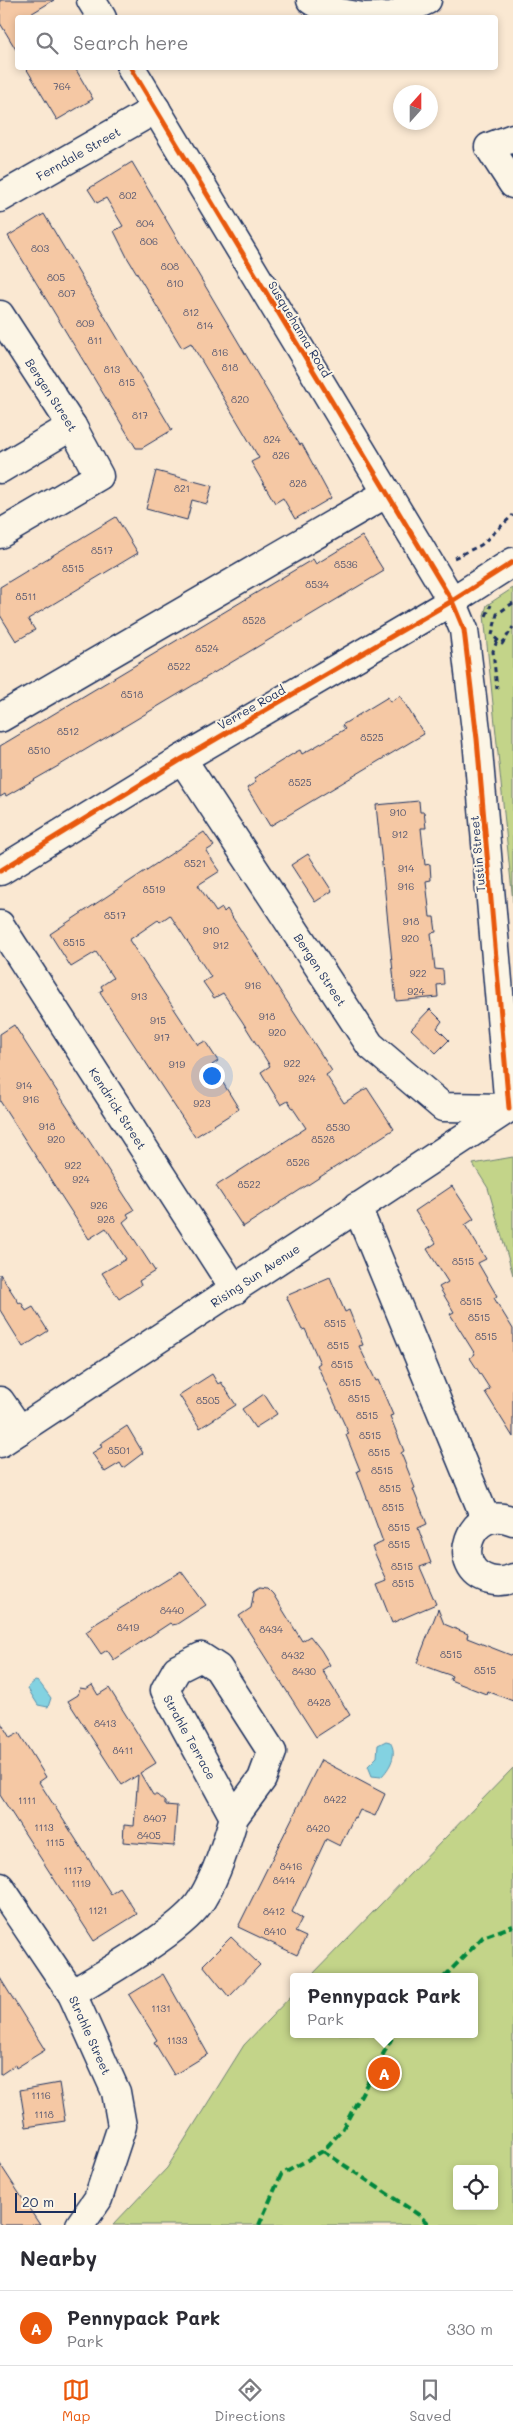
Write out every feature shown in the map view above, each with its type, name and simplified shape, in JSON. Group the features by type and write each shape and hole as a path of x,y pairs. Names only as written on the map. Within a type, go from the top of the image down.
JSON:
{"street":[{"path":"92,0 100,15"},
{"path":"311,0 328,11 351,15"},
{"path":"395,15 427,0"},
{"name":"Susquehanna Road","path":"132,70 452,601"},
{"name":"Ferndale Street","path":"0,198 156,109"},
{"path":"513,138 489,147 513,184"},
{"name":"Bergen Street","path":"0,315 72,426 99,476 0,534"},
{"path":"0,469 72,426"},
{"path":"0,718 387,493"},
{"name":"Verree Road","path":"0,870 182,759 452,601 513,562"},
{"name":"Tustin Street","path":"452,601 464,630 477,738 509,1108"},
{"name":"Bergen Street","path":"182,759 370,1045 443,1106 509,1108"},
{"name":"Kendrick Street","path":"0,926 235,1290"},
{"name":"Rising Sun Avenue","path":"10,1437 509,1108"},
{"path":"357,1207 486,1520"},
{"path":"0,1401 10,1437"},
{"path":"513,1521 496,1517 486,1520 470,1534 467,1550 471,1565 477,1574 497,1582 513,1578"},
{"name":"Strahle Terrace","path":"72,1994 172,1930 201,1901 225,1850 234,1817 262,1779 272,1752 218,1668 201,1657 177,1669 165,1690 234,1817"},
{"name":"Strahle Street","path":"0,1887 72,1994 116,2092 122,2126 98,2199 80,2225"}],"path":[{"path":"453,558 480,545 513,515"},
{"path":"513,603 497,614 492,635 496,641 502,644 513,627"},
{"path":"486,616 490,611 491,605"},
{"path":"490,611 497,614"}],"green space":[{"path":"513,588 513,902 484,615 487,605"},
{"path":"513,1157 513,1275 488,1188 473,1164"},
{"path":"513,1768 513,2225 113,2225 167,2168 244,2045 290,1997 290,2038 478,2038 478,1973 314,1973"}],"water":[{"path":"35,1681 39,1682 51,1698 48,1707 38,1705 28,1689"},
{"path":"386,1741 390,1742 392,1747 392,1761 381,1777 372,1776 368,1766 377,1757 378,1745"}],"building":[{"path":"0,0 54,0 29,15 15,15 15,48 0,23"},
{"path":"27,70 76,70 93,99 57,120"},
{"path":"132,162 285,421 300,445 302,444 331,498 295,519 283,498 275,503 251,462 259,458 191,343 182,348 127,257 114,231 123,226 106,198 97,203 88,189"},
{"path":"44,214 172,430 142,448 136,448 8,236"},
{"path":"156,471 212,486 207,504 192,500 187,520 146,509"},
{"path":"116,517 138,553 28,619 35,630 16,641 0,615 0,587"},
{"path":"362,536 384,571 60,765 6,796 5,794 0,797 0,746 313,559 316,564"},
{"path":"400,696 424,734 270,826 247,788 256,782 254,778 296,752 300,750 302,754 345,729 342,725 388,697 390,702"},
{"path":"419,801 420,812 424,812 426,828 421,828 425,865 430,864 431,880 426,881 430,917 434,917 436,932 431,933 435,969 443,970 444,984 437,985 438,997 396,1001 376,805"},
{"path":"204,832 214,846 206,851 220,871 198,885 216,912 222,908 224,912 227,909 332,1071 326,1075 344,1103 367,1088 394,1129 243,1227 216,1186 306,1128 288,1101 281,1105 271,1089 261,1072 270,1066 242,1021 223,993 214,998 203,982 211,977 170,915 160,922 158,920 129,940 198,1045 205,1041 218,1061 212,1065 239,1109 195,1137 102,996 100,991 103,990 101,986 113,978 96,952 71,967 50,934"},
{"path":"308,854 332,891 315,902 291,865"},
{"path":"430,1009 442,1021 437,1028 449,1040 436,1053 411,1029"},
{"path":"14,1025 134,1210 127,1214 129,1217 123,1222 155,1271 139,1281 141,1285 119,1299 102,1273 126,1259 106,1228 89,1239 0,1101 0,1034"},
{"path":"452,1186 474,1219 465,1225 486,1259 478,1263 497,1296 494,1298 513,1329 513,1437 485,1392 490,1389 470,1358 475,1354 450,1314 454,1312 439,1287 448,1282 427,1249 436,1243 415,1211"},
{"path":"0,1274 19,1303 21,1302 26,1311 33,1307 48,1331 23,1347 0,1310"},
{"path":"330,1277 345,1312 349,1310 363,1345 359,1346 376,1381 378,1380 393,1415 390,1416 404,1451 401,1453 427,1524 418,1528 431,1563 420,1567 436,1604 392,1623 377,1585 387,1581 372,1547 383,1542 357,1471 360,1470 346,1435 349,1434 317,1365 320,1363 305,1329 302,1330 286,1296"},
{"path":"212,1374 218,1384 221,1382 236,1405 200,1428 179,1395"},
{"path":"264,1394 277,1414 255,1428 242,1409"},
{"path":"127,1426 143,1453 123,1468 120,1463 105,1472 92,1453 102,1447 100,1444"},
{"path":"181,1571 206,1605 177,1624 172,1625 170,1623 114,1660 107,1650 101,1654 86,1632 92,1626"},
{"path":"260,1587 267,1588 273,1594 302,1641 310,1636 321,1650 330,1665 322,1670 350,1715 316,1737 239,1616 251,1608 254,1591"},
{"path":"438,1609 444,1624 468,1634 467,1638 513,1656 513,1701 487,1691 486,1694 450,1680 452,1676 417,1663"},
{"path":"92,1685 98,1695 109,1688 156,1763 140,1773 153,1795 157,1795 165,1802 165,1805 177,1806 174,1846 123,1842 124,1825 134,1826 138,1775 122,1785 68,1701 78,1695 80,1688 86,1689"},
{"path":"0,1721 10,1738 19,1733 46,1777 39,1782 111,1894 120,1888 137,1914 94,1941 0,1795"},
{"path":"321,1760 385,1794 375,1816 360,1810 356,1818 354,1817 340,1846 326,1839 292,1912 302,1918 295,1932 306,1937 297,1955 238,1927"},
{"path":"231,1937 260,1965 229,1997 203,1965"},
{"path":"163,1974 208,2054 174,2075 154,2042 157,2040 129,1995"},
{"path":"0,1978 45,2050 16,2068 15,2065 0,2075"},
{"path":"59,2083 65,2121 26,2127 20,2090"},
{"path":"0,2164 28,2207 40,2225 0,2225"}],"marked path":[{"path":"448,1973 483,1937 513,1926"},
{"path":"259,2225 281,2175 323,2151 342,2130 392,2038"},
{"path":"323,2151 419,2215 429,2225"}],"cycle path":[{"path":"132,70 452,601 464,630 477,739 509,1108"},
{"path":"0,871 182,759 452,601 513,562"}],"place":[{"name":"Pennypack Park","path":"384,2073"}]}
